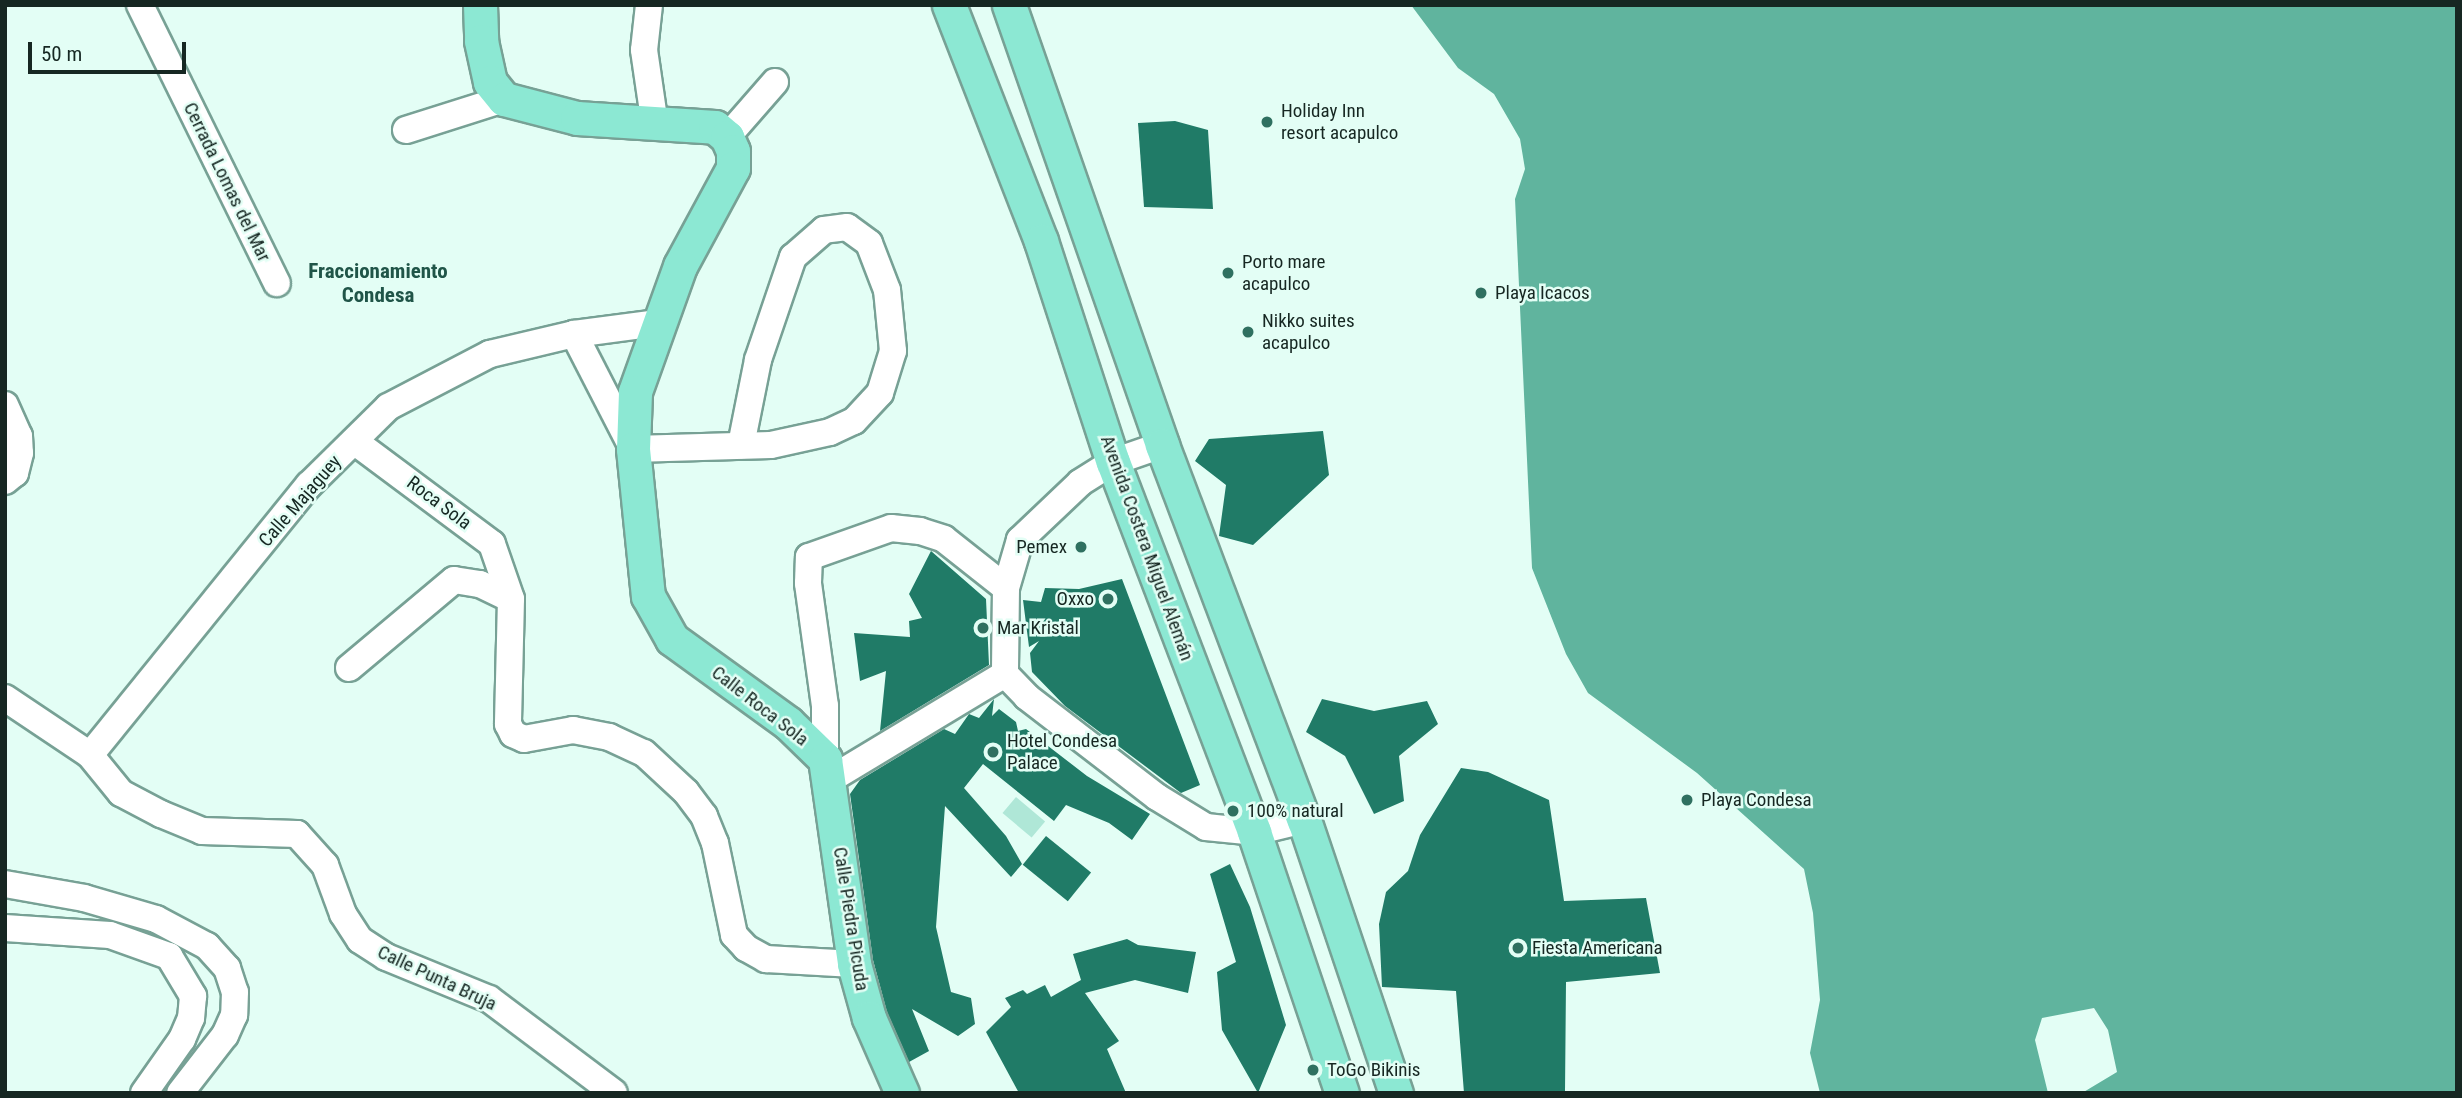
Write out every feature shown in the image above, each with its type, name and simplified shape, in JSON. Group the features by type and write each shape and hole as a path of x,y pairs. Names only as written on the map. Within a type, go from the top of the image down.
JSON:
{"main road":[{"path":"480,5 481,41 490,82 503,99 577,118 655,125 694,123 715,127 727,137"},
{"name":"Avenida Costera Miguel Alemán","path":"949,5 1041,241 1113,462 1254,832 1342,1093"},
{"path":"1009,5 1162,445 1304,820 1396,1093"},
{"name":"Calle Roca Sola","path":"727,137 733,168 680,266 635,392 633,449 648,596 672,639 788,723 828,769"},
{"name":"Calle Piedra Picuda","path":"828,769 854,964 869,1018 902,1093"}],"street":[{"name":"Cerrada Lomas del Mar","path":"140,5 277,283"},
{"path":"649,5 644,50 655,125"},
{"path":"727,137 775,82"},
{"path":"407,130 503,99"},
{"path":"574,334 633,449 771,445 830,432 854,421 880,393 893,351 887,290 869,243 847,227 824,230 793,257 758,360 741,445"},
{"name":"Calle Majaguey","path":"90,755 309,485 388,407 490,354 574,334 658,323"},
{"path":"5,405 19,436 20,453 15,473 5,481"},
{"name":"Roca Sola","path":"354,441 492,544 509,590"},
{"path":"1162,445 1113,462 1080,483 1020,540 1006,588 1005,674 1027,697 1157,797 1206,827 1254,832 1304,820"},
{"name":"Calle Piedra Picuda","path":"828,769 825,706 808,583 809,557 891,528 920,531 944,539 1006,588"},
{"path":"349,668 454,580 509,590 508,724 513,734 524,739 573,730 609,737 643,753 686,792 704,816 715,842 734,935 746,948 766,959 854,964"},
{"path":"828,769 1005,674"},
{"name":"Calle Punta Bruja","path":"5,698 90,755 121,793 202,831 297,834 325,865 343,914 360,940 386,957 489,999 614,1093"},
{"path":"5,884 83,898 156,919 207,946 227,968 235,992 234,1015 225,1035 180,1093"},
{"path":"5,928 110,935 170,956 192,996 191,1018 182,1039 144,1093"}],"shaded area":[{"path":"1411,5 2457,5 2457,1093 2082,1093 2117,1072 2108,1030 2094,1008 2042,1018 2035,1040 2048,1093 1820,1093 1810,1053 1820,1000 1813,913 1804,869 1697,773 1588,693 1566,654 1532,568 1515,199 1525,169 1520,139 1494,94 1458,68"},
{"path":"1016,797 1045,821 1032,838 1003,813"}],"building":[{"path":"1175,121 1208,130 1213,209 1144,207 1138,123"},
{"path":"1323,431 1329,475 1253,545 1219,536 1226,485 1195,461 1209,439"},
{"path":"931,551 986,599 989,665 880,731 886,671 860,681 854,633 910,637 909,621 922,618 909,594"},
{"path":"1122,579 1200,785 1181,793 1065,706 1032,672 1030,653 1039,641 1029,647 1023,600 1041,602 1045,588 1079,589"},
{"path":"994,699 992,716 999,709 1016,722 1018,731 1026,729 1087,776 1150,814 1132,840 1109,823 1066,805 1054,821 983,764 964,788 1006,836 1022,864 1011,877 945,806 936,927 951,992 971,998 975,1024 958,1036 912,1009 929,1051 909,1062 887,1012 873,960 850,794 860,780 944,729 955,734 969,714 979,718"},
{"path":"1322,699 1374,711 1427,701 1438,724 1399,756 1404,801 1374,814 1345,756 1306,732"},
{"name":"Fiesta Americana","path":"1461,768 1488,772 1549,800 1564,901 1646,898 1660,973 1566,982 1565,1093 1464,1093 1456,991 1382,987 1379,924 1386,892 1408,871 1420,835"},
{"path":"1046,836 1091,873 1068,901 1023,865"},
{"path":"1230,864 1250,907 1286,1025 1258,1093 1222,1030 1217,972 1236,962 1210,874"},
{"path":"1127,939 1138,945 1196,952 1188,993 1135,980 1085,993 1119,1041 1107,1049 1126,1093 1019,1093 986,1032 1011,1007 1005,998 1023,990 1027,994 1045,985 1051,997 1081,980 1073,954"}],"place":[{"name":"Holiday Inn resort acapulco","path":"1267,122"},
{"name":"Porto mare acapulco","path":"1228,273"},
{"name":"Playa Icacos","path":"1481,293"},
{"name":"Nikko suites acapulco","path":"1248,332"},
{"name":"Pemex","path":"1081,547"},
{"name":"Oxxo","path":"1108,599"},
{"name":"Mar Kristal","path":"983,628"},
{"name":"Hotel Condesa Palace","path":"993,752"},
{"name":"Playa Condesa","path":"1687,800"},
{"name":"100% natural","path":"1233,811"},
{"name":"Fiesta Americana","path":"1518,948"},
{"name":"ToGo Bikinis","path":"1313,1070"}],"district":[{"name":"Fraccionamiento Condesa","path":"378,283"}]}
